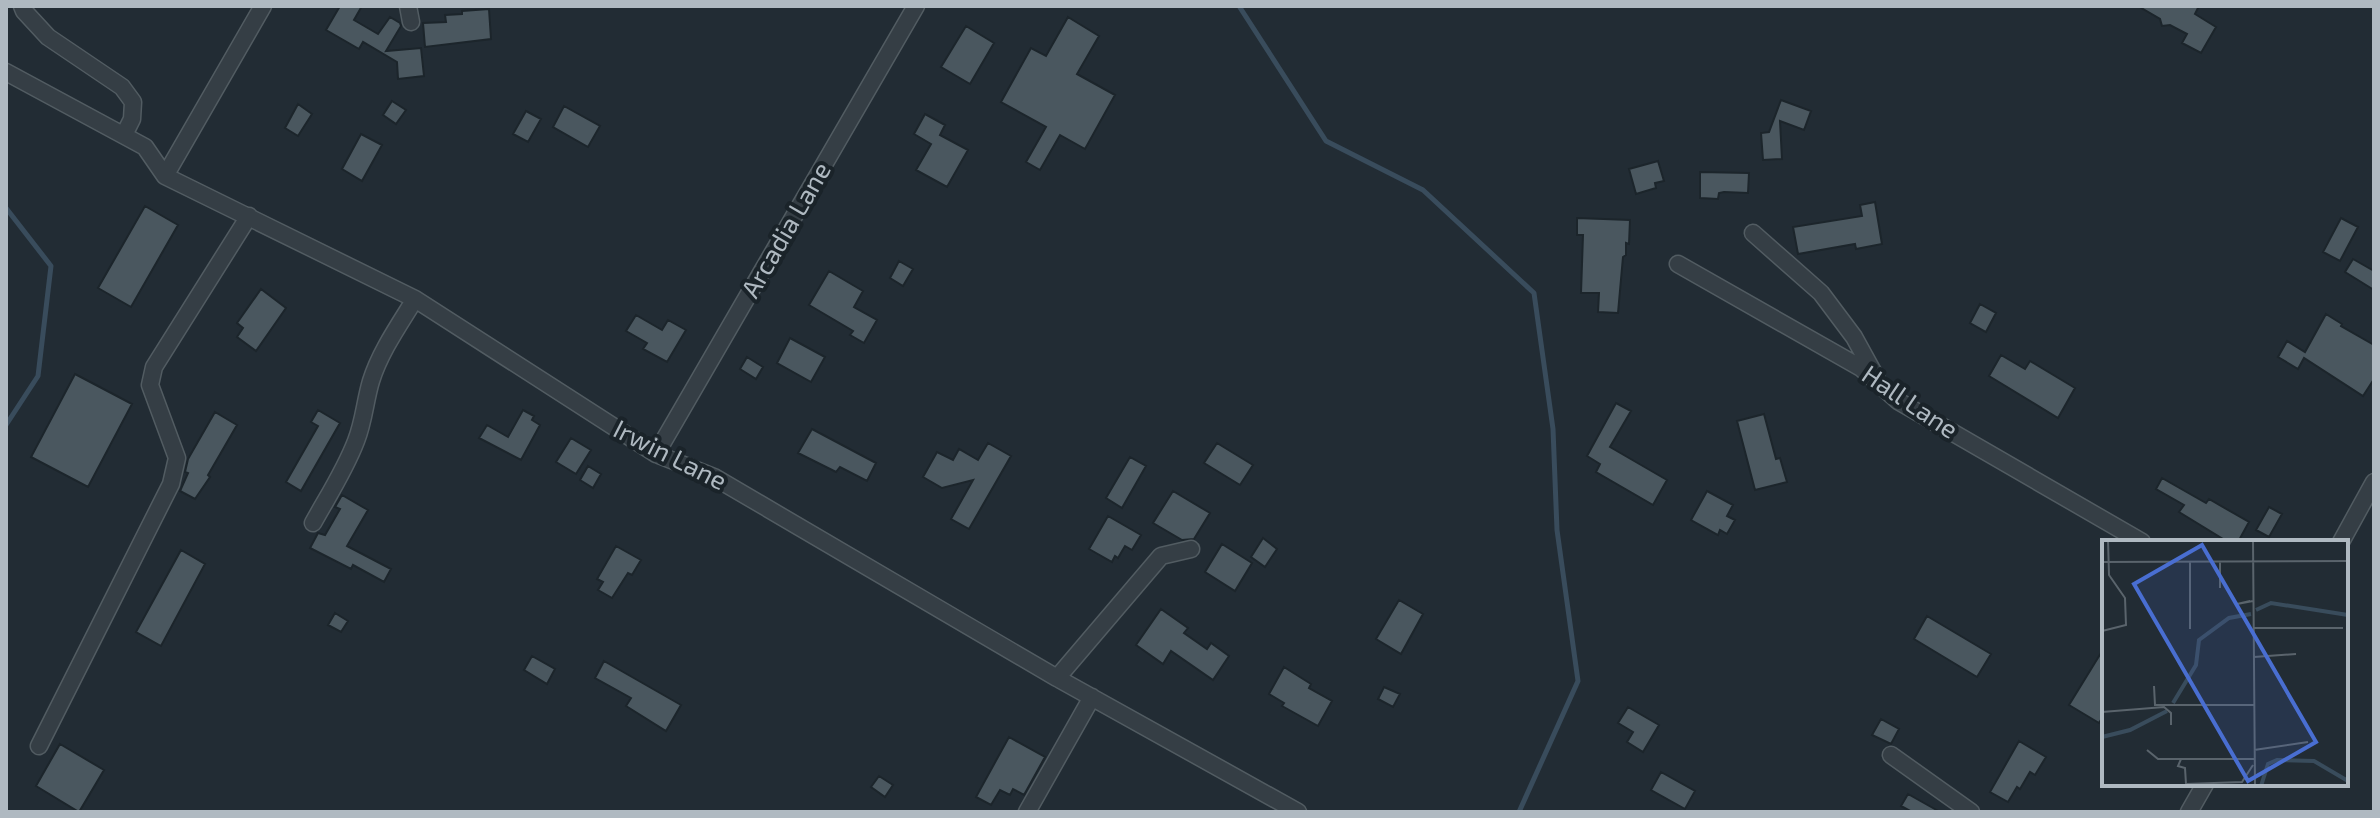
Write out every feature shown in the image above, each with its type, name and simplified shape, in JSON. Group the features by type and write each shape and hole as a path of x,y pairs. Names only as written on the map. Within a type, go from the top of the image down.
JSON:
{"street":[{"path":"22,6 48,37 122,87 133,102 132,119 124,135"},
{"path":"165,176 263,6"},
{"name":"Arcadia Lane","path":"656,454 916,6"},
{"name":"Irwin Lane","path":"6,72 145,147 165,176 415,299 656,454 714,477 1057,678 1298,812"},
{"path":"39,746 171,484 177,458 150,385 154,367 249,216"},
{"path":"1753,233 1821,293 1854,337 1881,385"},
{"name":"Hall Lane","path":"1678,264 1861,368 1898,401 2139,540"},
{"path":"313,523 345,467 366,412 371,382 381,358 415,299"},
{"path":"2342,540 2374,482"},
{"path":"1057,678 1161,556 1191,549"},
{"path":"1027,812 1092,697"},
{"path":"1891,755 1971,812"},
{"path":"2189,812 2204,786"}],"building":[{"path":"340,6 362,6 354,20 378,34 390,17 400,23 386,51 421,48 424,76 398,79 397,62 363,42 359,49 326,30"},
{"path":"2138,6 2199,6 2195,14 2216,27 2201,53 2182,43 2187,34 2170,25 2162,26 2160,19"},
{"path":"489,9 491,39 425,47 423,23 446,22 445,15"},
{"path":"1068,17 1099,36 1077,74 1115,95 1085,149 1060,135 1040,170 1026,162 1046,127 1001,102 1031,48 1046,56"},
{"path":"966,26 994,43 970,84 941,67"},
{"path":"1781,100 1811,111 1804,130 1780,121 1782,159 1763,160 1761,133 1769,132"},
{"path":"392,101 406,110 396,124 383,115"},
{"path":"298,104 312,114 298,136 285,128"},
{"path":"564,106 600,126 588,147 553,127"},
{"path":"526,111 541,119 528,142 513,134"},
{"path":"925,114 945,125 940,135 968,150 947,187 916,170 931,144 914,134"},
{"path":"361,134 382,145 362,181 342,169"},
{"path":"1658,161 1664,181 1655,183 1656,188 1636,194 1629,169"},
{"path":"1700,172 1749,173 1748,193 1724,192 1719,193 1718,199 1700,198"},
{"path":"1875,202 1882,244 1856,249 1855,244 1798,254 1793,227 1862,216 1860,205"},
{"path":"145,206 178,225 131,307 98,288"},
{"path":"1577,218 1630,220 1618,313 1598,312 1599,293 1581,293 1583,235 1577,235"},
{"path":"2341,218 2358,227 2340,261 2323,252"},
{"path":"2353,259 2374,271 2374,290 2345,272"},
{"path":"899,261 913,269 903,286 890,278"},
{"path":"829,271 863,291 854,307 877,320 864,343 850,335 853,331 809,305"},
{"path":"261,289 286,308 256,351 237,337 243,328 237,323"},
{"path":"1980,304 1996,313 1986,332 1970,323"},
{"path":"2326,314 2374,345 2374,379 2363,396 2304,358 2298,369 2278,357 2287,341 2305,352"},
{"path":"636,315 662,330 668,320 686,330 667,362 643,349 647,343 626,331"},
{"path":"790,338 825,357 811,382 777,363"},
{"path":"2001,355 2025,369 2030,361 2075,388 2058,418 1989,376"},
{"path":"747,357 763,367 756,379 740,369"},
{"path":"75,374 132,404 88,487 31,457"},
{"path":"1616,403 1631,411 1610,447 1667,480 1653,505 1596,472 1600,464 1587,456"},
{"path":"318,410 340,423 301,491 286,482 318,426 311,422"},
{"path":"523,410 534,416 532,420 540,425 521,460 479,438 487,425 508,437"},
{"path":"215,412 237,425 195,499 180,491 188,473 185,472 188,459"},
{"path":"1764,414 1776,459 1780,458 1787,482 1755,490 1737,421"},
{"path":"812,429 876,463 867,481 840,467 836,472 798,453"},
{"path":"571,438 591,450 576,474 556,462"},
{"path":"988,443 1011,456 969,529 951,519 973,480 942,488 923,477 937,452 953,460 959,449 978,460"},
{"path":"1217,443 1253,465 1240,485 1204,463"},
{"path":"1130,457 1146,466 1122,508 1106,498"},
{"path":"588,466 601,474 593,488 580,480"},
{"path":"2162,478 2206,503 2209,499 2249,522 2239,540 2225,540 2179,512 2184,505 2156,489"},
{"path":"1173,491 1210,513 1194,539 1182,540 1153,523"},
{"path":"1707,491 1733,505 1727,516 1735,520 1727,534 1720,530 1718,535 1691,520"},
{"path":"342,495 368,510 347,546 391,569 384,582 353,565 351,569 310,548 318,533 325,535 340,509 335,507"},
{"path":"2269,507 2282,514 2269,537 2256,530"},
{"path":"1108,516 1141,535 1132,550 1125,546 1112,562 1089,549"},
{"path":"1263,538 1277,549 1265,567 1251,557"},
{"path":"1222,544 1252,563 1235,591 1205,572"},
{"path":"616,546 641,560 632,575 628,573 612,598 598,590 603,582 597,579"},
{"path":"181,550 205,564 161,646 136,632"},
{"path":"1399,600 1423,614 1401,654 1376,639"},
{"path":"1161,609 1188,628 1184,633 1207,649 1211,643 1229,656 1213,680 1171,651 1163,664 1136,645"},
{"path":"335,613 348,621 341,632 328,625"},
{"path":"1927,616 1991,654 1977,677 1914,639"},
{"path":"2102,651 2102,718 2099,723 2069,705"},
{"path":"532,656 555,669 547,684 524,670"},
{"path":"604,661 681,705 666,731 626,706 631,698 595,678"},
{"path":"1284,667 1311,684 1309,688 1332,701 1318,726 1282,706 1284,703 1269,694"},
{"path":"1384,687 1400,694 1393,707 1378,699"},
{"path":"1628,707 1659,725 1643,752 1627,742 1633,732 1618,723"},
{"path":"1881,719 1899,729 1891,744 1872,735"},
{"path":"1009,737 1045,757 1024,795 1013,789 1010,795 1000,790 991,805 976,797"},
{"path":"2019,741 2046,757 2035,775 2030,772 2008,802 1990,792"},
{"path":"60,744 104,770 79,812 36,786"},
{"path":"1661,772 1695,791 1685,809 1651,790"},
{"path":"879,776 893,785 885,797 871,787"},
{"path":"1908,794 1940,812 1912,812 1901,806"}],"waterway":[{"path":"1239,6 1326,141 1423,190 1534,293 1553,429 1557,530 1578,681 1519,812"},
{"path":"6,208 51,266 38,376 6,425"}]}
